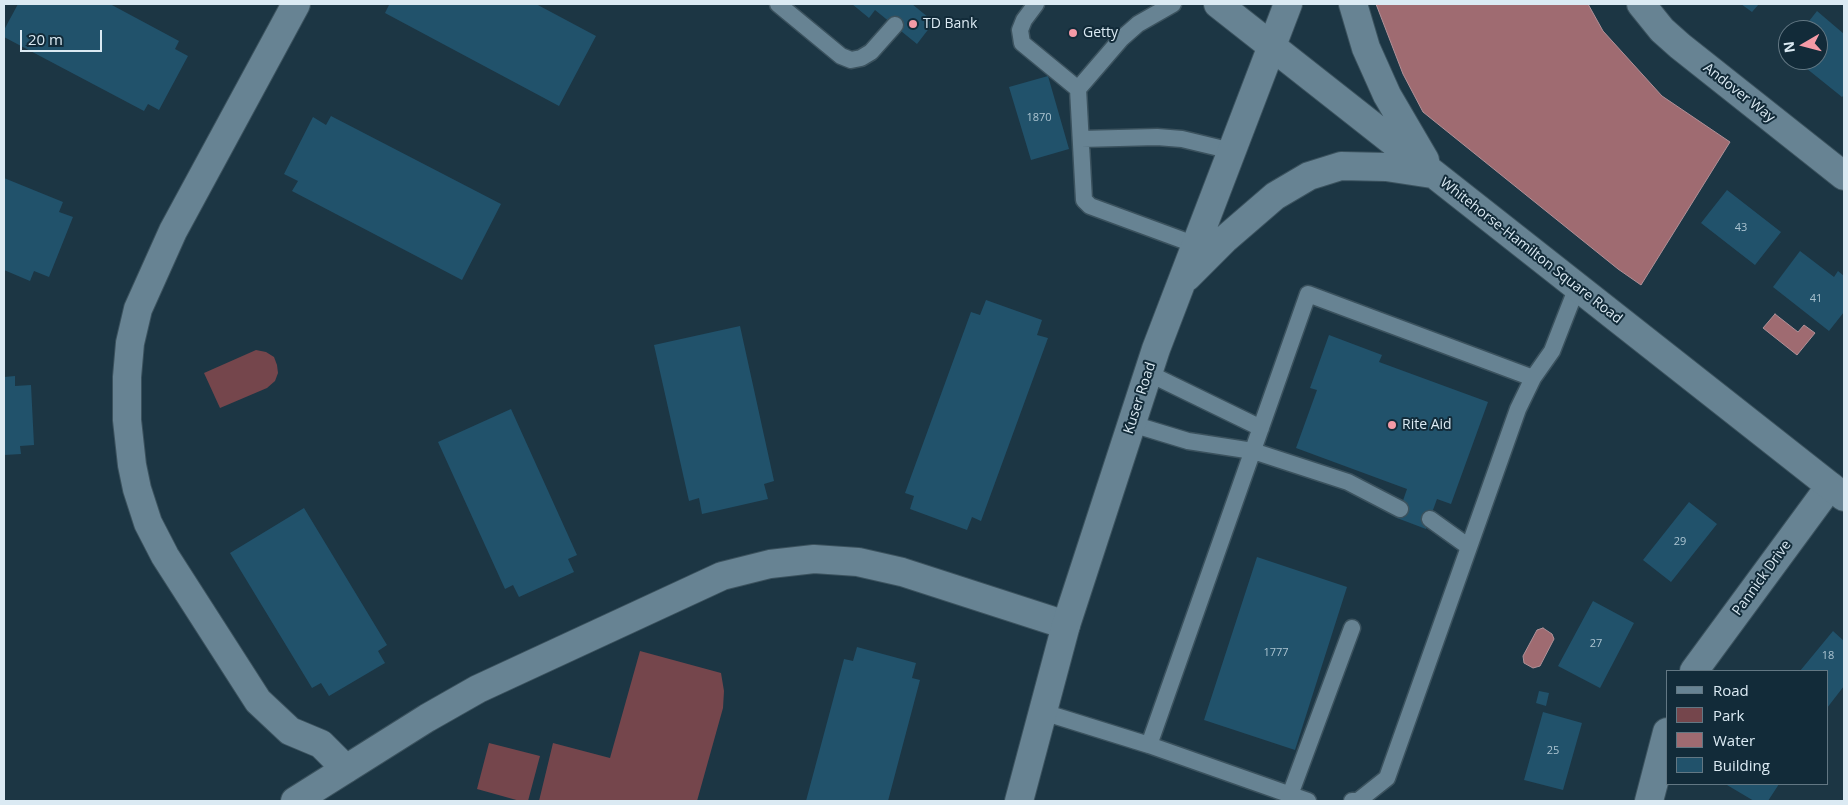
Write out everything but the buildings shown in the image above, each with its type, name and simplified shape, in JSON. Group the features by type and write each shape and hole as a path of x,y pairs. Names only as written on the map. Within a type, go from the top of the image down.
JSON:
{"street":[{"path":"296,4 173,232 138,309 129,352 127,420 132,465 137,489 148,523 165,556 258,701 290,731 322,744 346,769"},
{"name":"Whitehorse-Hamilton Square Road","path":"1218,4 1837,491"},
{"name":"Kuser Road","path":"1019,801 1066,625 1148,373 1288,4"},
{"path":"1353,4 1366,48 1388,95 1434,174"},
{"name":"Andover Way","path":"1641,4 1662,30 1680,46 1844,176"},
{"path":"1181,284 1224,240 1275,196 1309,176 1341,166 1386,167 1434,174"},
{"name":"Pannick Drive","path":"1695,670 1837,491"},
{"path":"294,801 427,718 478,689 722,576 770,564 814,559 858,562 902,572 1066,625"},
{"path":"1649,801 1666,736"}],"lane":[{"path":"778,4 841,56 851,60 871,52 895,25"},
{"path":"1036,4 1024,20 1020,30 1022,43 1078,89"},
{"path":"1173,4 1138,24 1121,39 1078,89 1084,200 1090,206 1196,245"},
{"path":"1081,139 1157,137 1182,139 1232,151"},
{"path":"1352,801 1358,801 1387,778 1518,409 1533,378 1552,351 1577,287"},
{"path":"1149,746 1308,294 1533,378"},
{"path":"1148,373 1261,428"},
{"path":"1132,424 1188,441 1253,451 1348,482 1400,509"},
{"path":"1430,519 1469,547"},
{"path":"1290,795 1352,628"},
{"path":"1042,712 1149,746 1308,801"}],"green space":[{"path":"256,350 266,352 274,357 278,373 275,381 267,388 220,408 204,373"},
{"path":"640,651 721,673 724,691 723,708 697,801 539,801 553,743 610,758"},
{"path":"489,743 540,756 528,801 520,801 477,789"}],"water":[{"path":"1376,4 1588,4 1603,31 1662,96 1730,142 1641,285 1618,269 1423,112 1403,74"},
{"path":"1775,314 1798,332 1804,325 1815,333 1797,355 1763,328"},
{"path":"1543,628 1552,634 1554,639 1540,666 1533,668 1524,663 1523,656 1537,630"}],"place":[{"name":"TD Bank","path":"913,24"},
{"name":"Getty","path":"1073,33"},
{"name":"Rite Aid","path":"1392,425"}]}
